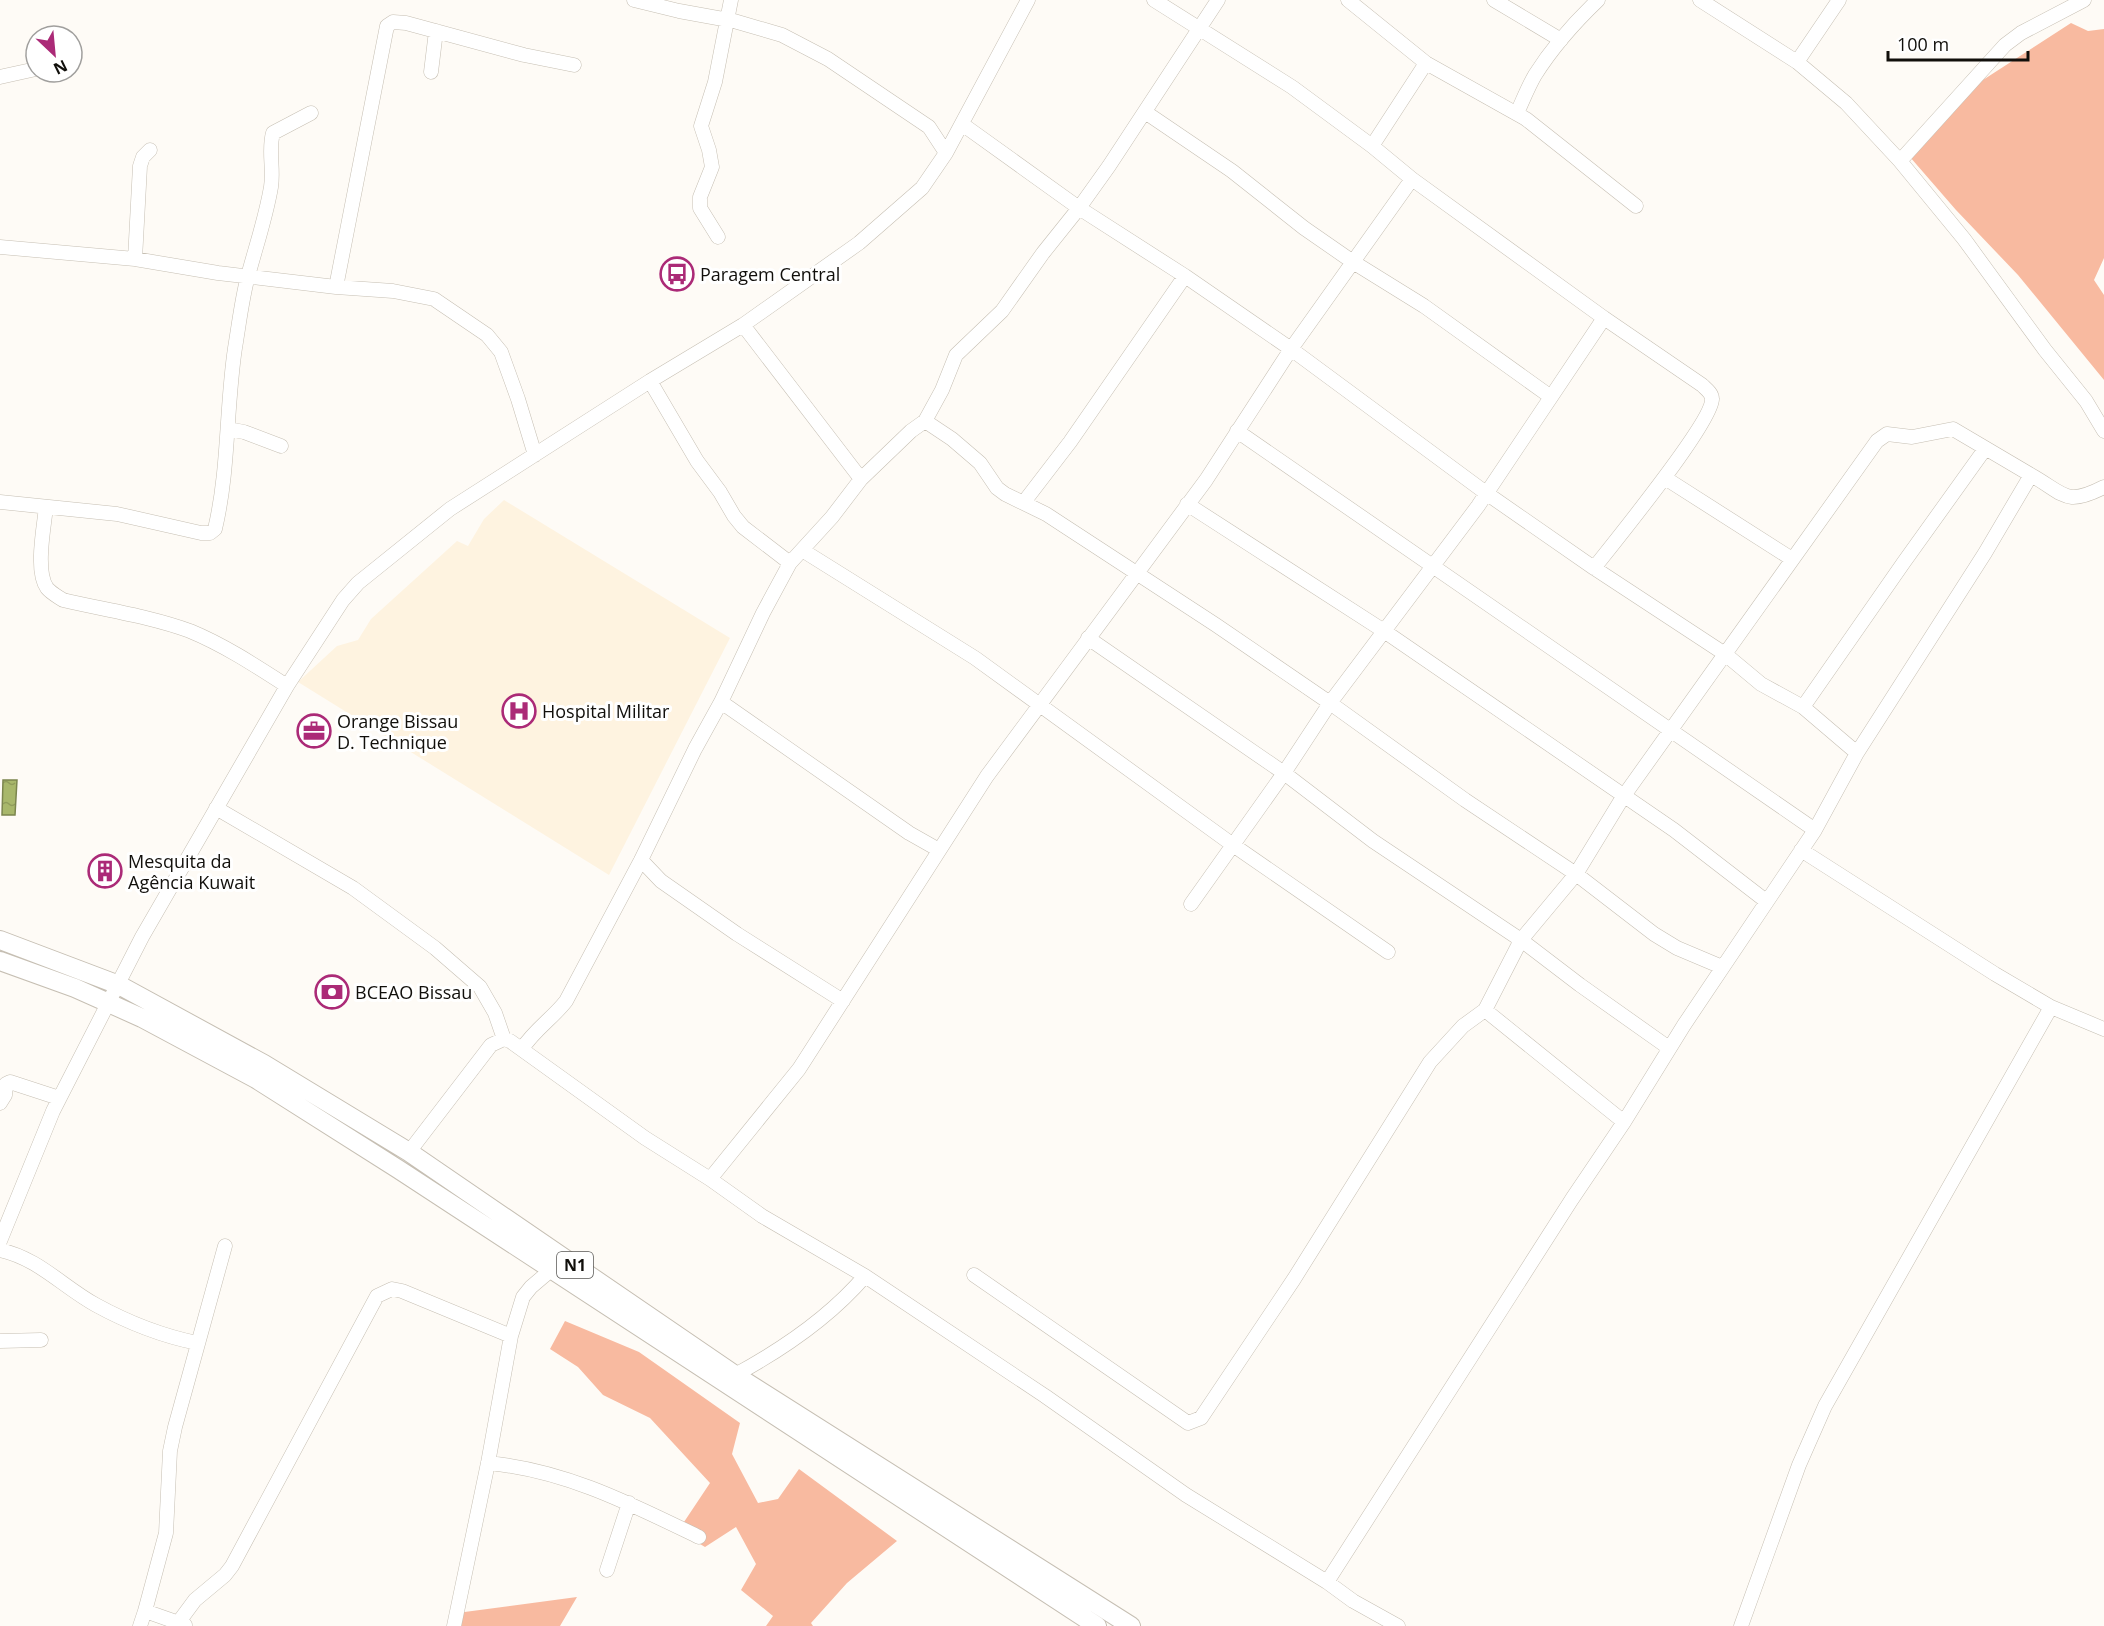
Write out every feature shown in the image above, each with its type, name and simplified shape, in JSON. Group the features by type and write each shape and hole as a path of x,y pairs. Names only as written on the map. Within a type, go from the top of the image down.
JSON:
{"main road":[{"name":"N1","path":"0,940 119,984 264,1064 409,1152 735,1375 1131,1626"},
{"name":"N1","path":"0,961 142,1018 256,1079 398,1168 1097,1626"}],"street":[{"path":"634,0 729,20 782,35 828,59 929,127 946,153"},
{"path":"718,237 700,208 700,197 712,167 701,126 715,82 729,20 731,0"},
{"path":"0,1241 59,1098 142,937 287,686 332,614 358,583 450,509 650,381 743,325 859,243 922,188 946,153 1028,0"},
{"path":"1154,0 1292,87 1372,146 1412,179 1604,318 1702,385 1712,397 1706,416 1665,478 1594,568"},
{"path":"522,1049 534,1033 552,1019 566,1001 641,860 695,749 722,702 759,622 790,563 832,518 861,479 911,431 925,421 942,390 956,355 1002,311 1043,253 1079,208 1218,0"},
{"path":"1348,0 1426,63 1517,112 1636,206"},
{"path":"1494,0 1561,40"},
{"path":"1517,112 1534,77 1561,40 1598,0"},
{"path":"1700,0 1797,63 1846,103 1900,161 1964,239 2045,350 2086,401 2104,431"},
{"path":"1797,63 1839,0"},
{"path":"1900,161 2005,45 2021,33 2084,0"},
{"path":"336,287 387,26 393,22 406,23 524,55 574,65"},
{"path":"431,72 436,31"},
{"path":"1372,146 1426,63"},
{"path":"0,78 24,72"},
{"path":"1145,112 1232,171 1304,228 1353,262 1424,306 1551,397"},
{"path":"0,502 117,514 201,533 215,529 228,429 235,348 248,276 256,253 272,185 273,133 311,113"},
{"path":"962,124 1079,208 1185,276 1292,349 1486,493 1594,568 1725,654 1761,684 1803,707 1857,753"},
{"path":"135,259 140,166 143,157 150,150"},
{"path":"710,1179 799,1069 987,776 1206,480 1292,349 1412,179"},
{"path":"0,247 135,259 336,287 393,291 434,299 488,335 501,352 536,455"},
{"path":"1024,502 1070,442 1185,276"},
{"path":"1191,904 1284,773 1330,703 1486,493 1604,318"},
{"path":"743,325 861,479"},
{"path":"650,381 697,461 734,516 743,527 790,563"},
{"path":"925,421 952,439 980,463 997,488 1005,494 1024,502 1137,571 1330,703 1465,800 1576,874 1654,934 1677,948 1722,967"},
{"path":"228,429 244,432 281,446"},
{"path":"974,1275 1188,1423 1202,1418 1294,1279 1430,1062 1463,1026 1485,1010 1521,940 1576,874 1623,797 1882,435 1912,437 1950,429 2069,498 2081,498 2104,487"},
{"path":"1237,431 1815,830"},
{"path":"1803,707 1985,449"},
{"path":"1327,1582 1572,1199 1624,1122 1669,1048 1815,830 1857,753 1985,554 2031,475"},
{"path":"1665,478 1792,559"},
{"path":"1187,504 1384,631 1674,830 1766,901"},
{"path":"46,507 41,564 46,586 53,594 63,600 188,631 218,644 287,686"},
{"path":"802,550 930,629 1040,705 1233,845 1388,952"},
{"path":"1088,638 1284,773 1373,842 1521,940 1669,1048"},
{"path":"722,702 909,833 939,850"},
{"path":"216,808 353,888 435,948 480,987 495,1013 504,1039 522,1049 645,1138 710,1179 762,1216 865,1276 1054,1402 1186,1495 1327,1582 1353,1601 1398,1626"},
{"path":"1801,850 1995,974 2051,1007 2104,1029"},
{"path":"641,860 661,881 718,921 843,1001"},
{"path":"1742,1626 1799,1465 1825,1406 2051,1007"},
{"path":"1485,1010 1624,1122"},
{"path":"409,1152 483,1053 491,1044 504,1039"},
{"path":"0,1103 5,1095 6,1084 10,1082 59,1098"},
{"path":"140,1626 166,1533 170,1451 225,1246"},
{"path":"0,1250 16,1253 30,1260 96,1305 168,1336 197,1344"},
{"path":"454,1626 488,1463 510,1336 524,1297 531,1287 551,1270"},
{"path":"735,1375 808,1330 848,1296 865,1276"},
{"path":"145,1611 183,1624 195,1600 225,1575 232,1566 377,1296 392,1289 402,1291 510,1336"},
{"path":"0,1341 41,1340"},
{"path":"488,1463 515,1465 549,1474 629,1503 699,1537"},
{"path":"607,1570 629,1503"}],"shaded area":[{"path":"2071,23 2088,31 2104,29 2104,258 2094,280 2104,295 2104,380 2018,275 1956,210 1910,157 1969,89"},
{"name":"Hospital Militar","path":"504,500 730,638 609,875 298,682 337,646 358,640 371,619 457,541 468,546 484,519"},
{"path":"565,1321 639,1352 740,1423 732,1454 758,1503 778,1499 799,1469 897,1541 847,1583 811,1623 813,1626 766,1626 773,1616 741,1590 756,1564 736,1527 705,1547 678,1531 710,1483 650,1418 603,1395 578,1367 550,1349"},
{"path":"577,1597 560,1626 454,1626 457,1613"}],"water":[{"path":"3,780 17,780 15,815 2,815"}],"place":[{"name":"Paragem Central","path":"677,274"},
{"name":"Hospital Militar","path":"519,711"},
{"name":"Orange Bissau D. Technique","path":"314,731"},
{"name":"Mesquita da Agência Kuwait","path":"105,871"},
{"name":"BCEAO Bissau","path":"332,992"}]}
